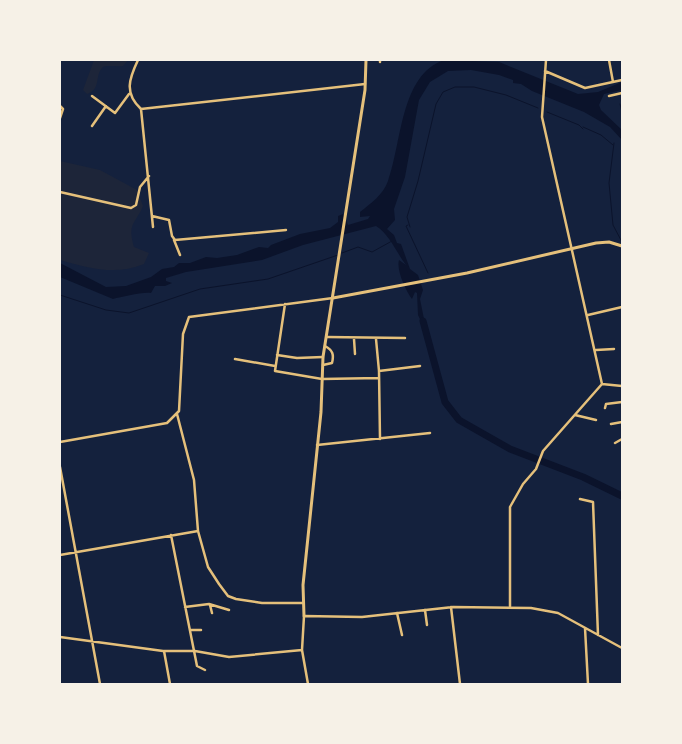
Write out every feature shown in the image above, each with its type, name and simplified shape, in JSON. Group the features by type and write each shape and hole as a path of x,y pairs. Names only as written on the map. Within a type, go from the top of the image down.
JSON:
{"street":[{"path":"92,96 115,113 129,94 131,75 138,60"},
{"path":"308,684 302,650 303,603 323,365 365,84 366,60"},
{"path":"546,60 542,117 602,384"},
{"path":"609,60 613,82"},
{"path":"545,71 585,88 622,80"},
{"path":"140,109 365,84"},
{"path":"609,96 622,93"},
{"path":"129,94 140,109 149,176 153,227"},
{"path":"60,106 63,109 60,118"},
{"path":"92,126 106,106"},
{"path":"60,192 130,208 136,205 140,187 149,176"},
{"path":"152,216 169,220 173,239 180,255"},
{"path":"173,239 286,230"},
{"path":"60,442 167,423 177,414 179,411 183,334 189,317 333,298 398,287 604,242 622,246"},
{"path":"285,304 275,371 322,379 380,378"},
{"path":"588,315 622,307"},
{"path":"327,338 405,338"},
{"path":"354,339 355,354"},
{"path":"376,339 380,378 380,439"},
{"path":"323,365 333,362 333,353 325,346"},
{"path":"595,350 614,349"},
{"path":"277,354 297,358 324,357"},
{"path":"236,359 276,366"},
{"path":"379,371 420,366"},
{"path":"602,384 622,386"},
{"path":"510,606 510,507 522,484 536,469 543,451 602,384"},
{"path":"605,408 606,404 622,402"},
{"path":"177,414 194,480 198,531 208,567 228,596 262,603 303,603"},
{"path":"575,415 596,420"},
{"path":"611,424 622,422"},
{"path":"317,446 430,433"},
{"path":"615,443 622,439"},
{"path":"60,467 100,684"},
{"path":"580,499 593,502 598,634"},
{"path":"60,555 198,531"},
{"path":"171,535 197,667 205,670"},
{"path":"185,607 210,604 229,610"},
{"path":"210,604 212,613"},
{"path":"304,616 362,617 451,607 510,606 558,613 622,648"},
{"path":"451,607 460,684"},
{"path":"425,610 427,625"},
{"path":"397,613 402,635"},
{"path":"585,628 588,684"},
{"path":"190,630 201,630"},
{"path":"60,637 164,651 195,651 229,657 302,650"},
{"path":"164,651 170,684"}],"shaded area":[{"path":"94,60 128,60 123,66 103,67 100,70 95,89 87,94 83,90"},
{"path":"444,60 499,62 578,94 598,92 622,82 622,90 604,94 599,105 601,110 622,130 622,140 610,127 584,112 532,91 521,84 513,83 513,80 499,75 471,70 448,71 430,82 419,100 405,177 394,209 395,220 387,229 394,235 397,243 401,244 410,269 418,275 423,290 420,299 427,334 418,315 417,293 415,292 412,299 400,275 399,260 406,265 389,239 376,226 303,245 262,260 186,272 166,278 166,281 172,283 165,286 155,286 151,293 113,299 60,277 60,263 106,287 126,286 151,277 162,269 174,267 179,263 190,263 206,257 217,258 237,255 259,247 268,248 271,245 300,234 330,228 338,222 338,216 343,214 348,225 368,219 370,216 360,217 360,212 380,195 386,186 411,95 419,80 430,68"},
{"path":"60,161 100,170 137,190 143,206 131,233 134,247 149,253 144,264 123,270 102,270 60,260"}],"waterway":[{"path":"410,227 407,217 418,181 436,104 443,92 455,87 474,87 506,95 538,108"},
{"path":"620,104 622,112"},
{"path":"547,112 579,125 583,129"},
{"path":"583,127 601,135 613,145"},
{"path":"614,143 609,183 613,225 622,242"},
{"path":"408,225 406,226 428,273"},
{"path":"342,253 358,247 372,252 392,241"},
{"path":"60,295 106,310 129,313 200,289 268,279 338,255"},
{"path":"423,321 445,402 459,420 510,449 583,477 622,496"}]}
